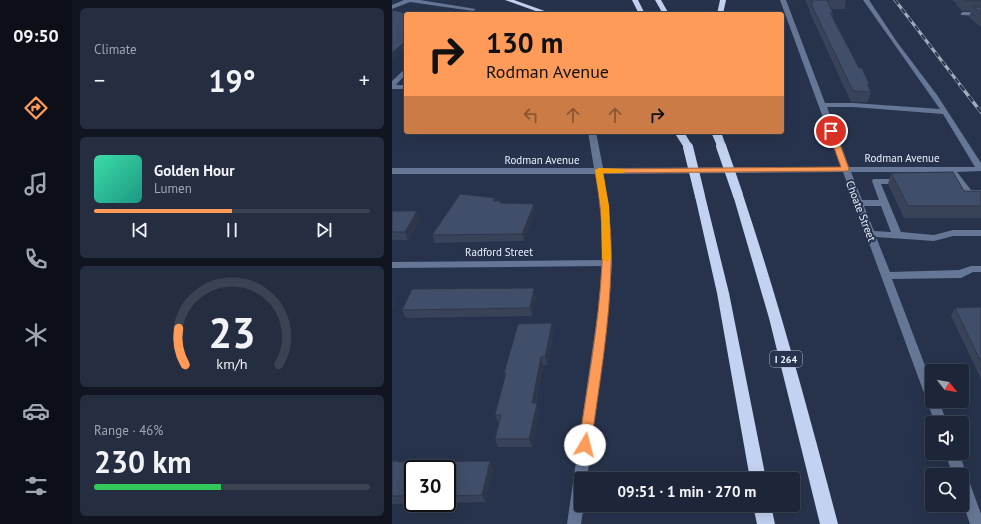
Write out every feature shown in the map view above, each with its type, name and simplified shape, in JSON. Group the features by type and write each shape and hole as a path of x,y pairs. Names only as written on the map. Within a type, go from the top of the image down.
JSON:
{"highway":[{"path":"508,0 544,12"},
{"path":"635,0 641,12"},
{"path":"658,0 665,12"},
{"path":"720,12 723,0"},
{"path":"680,134 688,146"},
{"path":"685,134 723,293 757,472"},
{"name":"I 264","path":"717,134 755,246 799,404 829,524"},
{"path":"720,134 721,146"},
{"path":"763,512 766,524"}],"street":[{"path":"392,7 409,0 473,9"},
{"name":"Choate Street","path":"783,0 925,381"},
{"path":"866,0 895,43 935,96 981,169"},
{"path":"963,14 981,14"},
{"path":"392,86 404,72"},
{"path":"392,86 404,87"},
{"path":"822,105 853,105 945,112"},
{"path":"574,524 604,304 607,263 605,206 592,134"},
{"path":"951,169 968,193 981,193"},
{"name":"Rodman Avenue","path":"392,171 981,169"},
{"path":"897,235 876,181 913,181"},
{"path":"858,203 884,203"},
{"path":"870,234 934,238 953,233 981,233"},
{"name":"Radford Street","path":"392,265 607,263"},
{"path":"886,276 961,274 971,269 981,269"},
{"path":"969,501 977,524"}],"building":[{"path":"811,0 827,0 833,13 830,13 859,68 862,68 871,92 853,91 811,4 813,3"},
{"path":"981,0 981,1 965,1"},
{"path":"973,7 981,7 981,13"},
{"path":"392,10 404,13 404,43 392,53"},
{"path":"953,172 964,191 981,191 981,206 908,206 891,173"},
{"path":"460,194 495,198 493,201 501,201 500,203 534,204 522,234 432,235"},
{"path":"392,211 417,211 405,232 392,232"},
{"path":"534,288 530,308 402,310 412,289"},
{"path":"981,307 981,362 955,308"},
{"path":"552,323 545,357 541,357 532,403 537,403 529,439 495,439 501,415 495,415 506,373 504,373 518,324"},
{"path":"392,461 404,462 404,496 392,496"},
{"path":"456,461 490,461 482,495 456,496"}],"railway":[{"path":"895,0 961,86"},
{"path":"960,85 981,112"}],"slow traffic":[{"path":"607,259 605,206 599,170 623,171"}],"route":[{"path":"585,445 604,304 607,263 605,206 599,170 846,169 831,131"}]}
